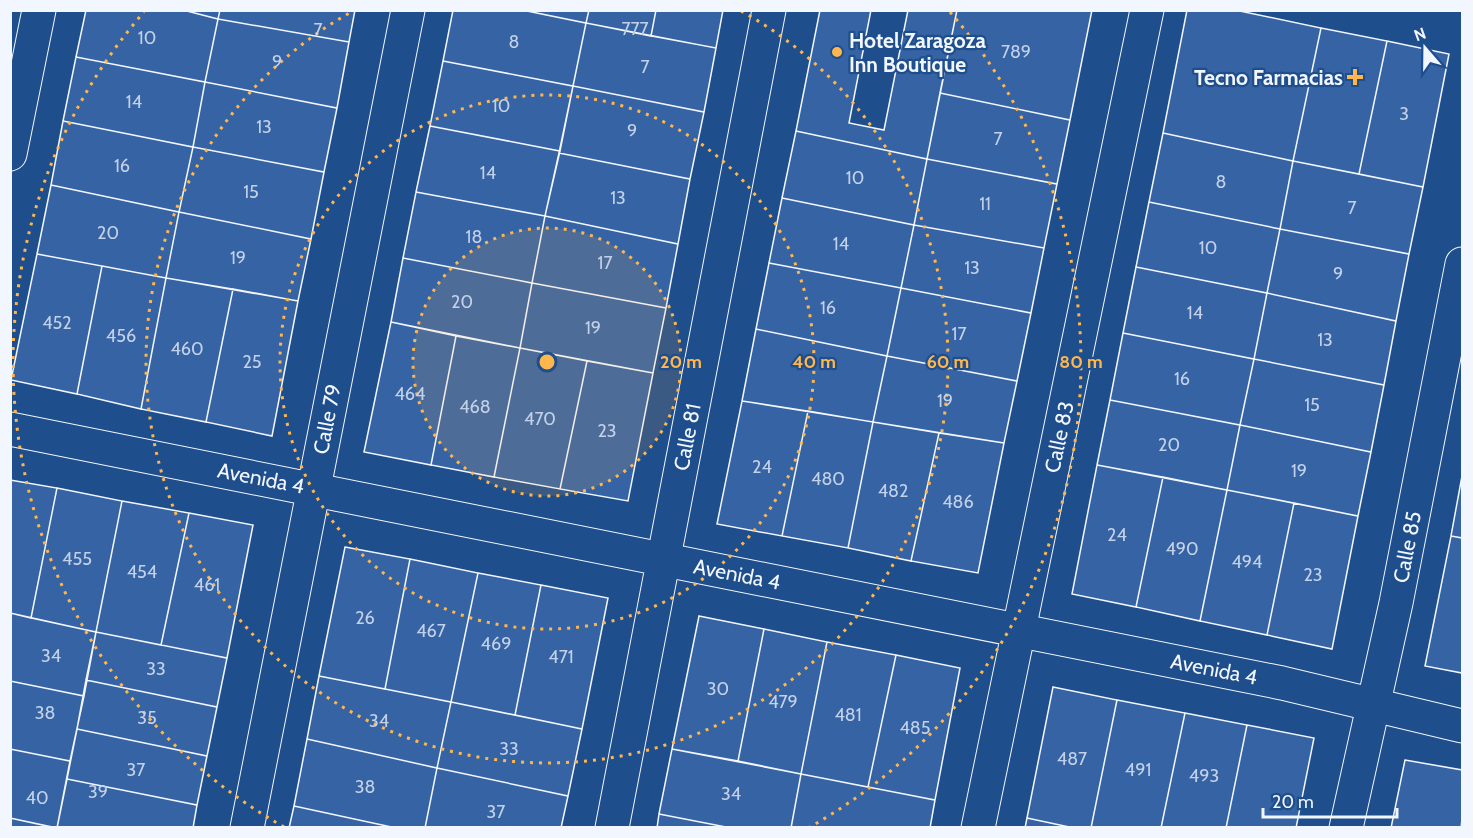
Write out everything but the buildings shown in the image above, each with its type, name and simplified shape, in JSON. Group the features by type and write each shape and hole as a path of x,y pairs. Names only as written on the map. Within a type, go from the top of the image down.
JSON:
{"street":[{"path":"10,154 39,10"},
{"name":"Calle 79","path":"247,828 408,10"},
{"name":"Calle 81","path":"612,828 769,10"},
{"name":"Calle 83","path":"978,828 1147,10"},
{"name":"Calle 85","path":"1346,828 1396,603 1462,264"},
{"name":"Avenida 4","path":"10,429 1282,683 1462,726"}],"place":[{"name":"Hotel Zaragoza Inn Boutique","path":"837,52"},
{"name":"Tecno Farmacias","path":"1355,77"}]}
